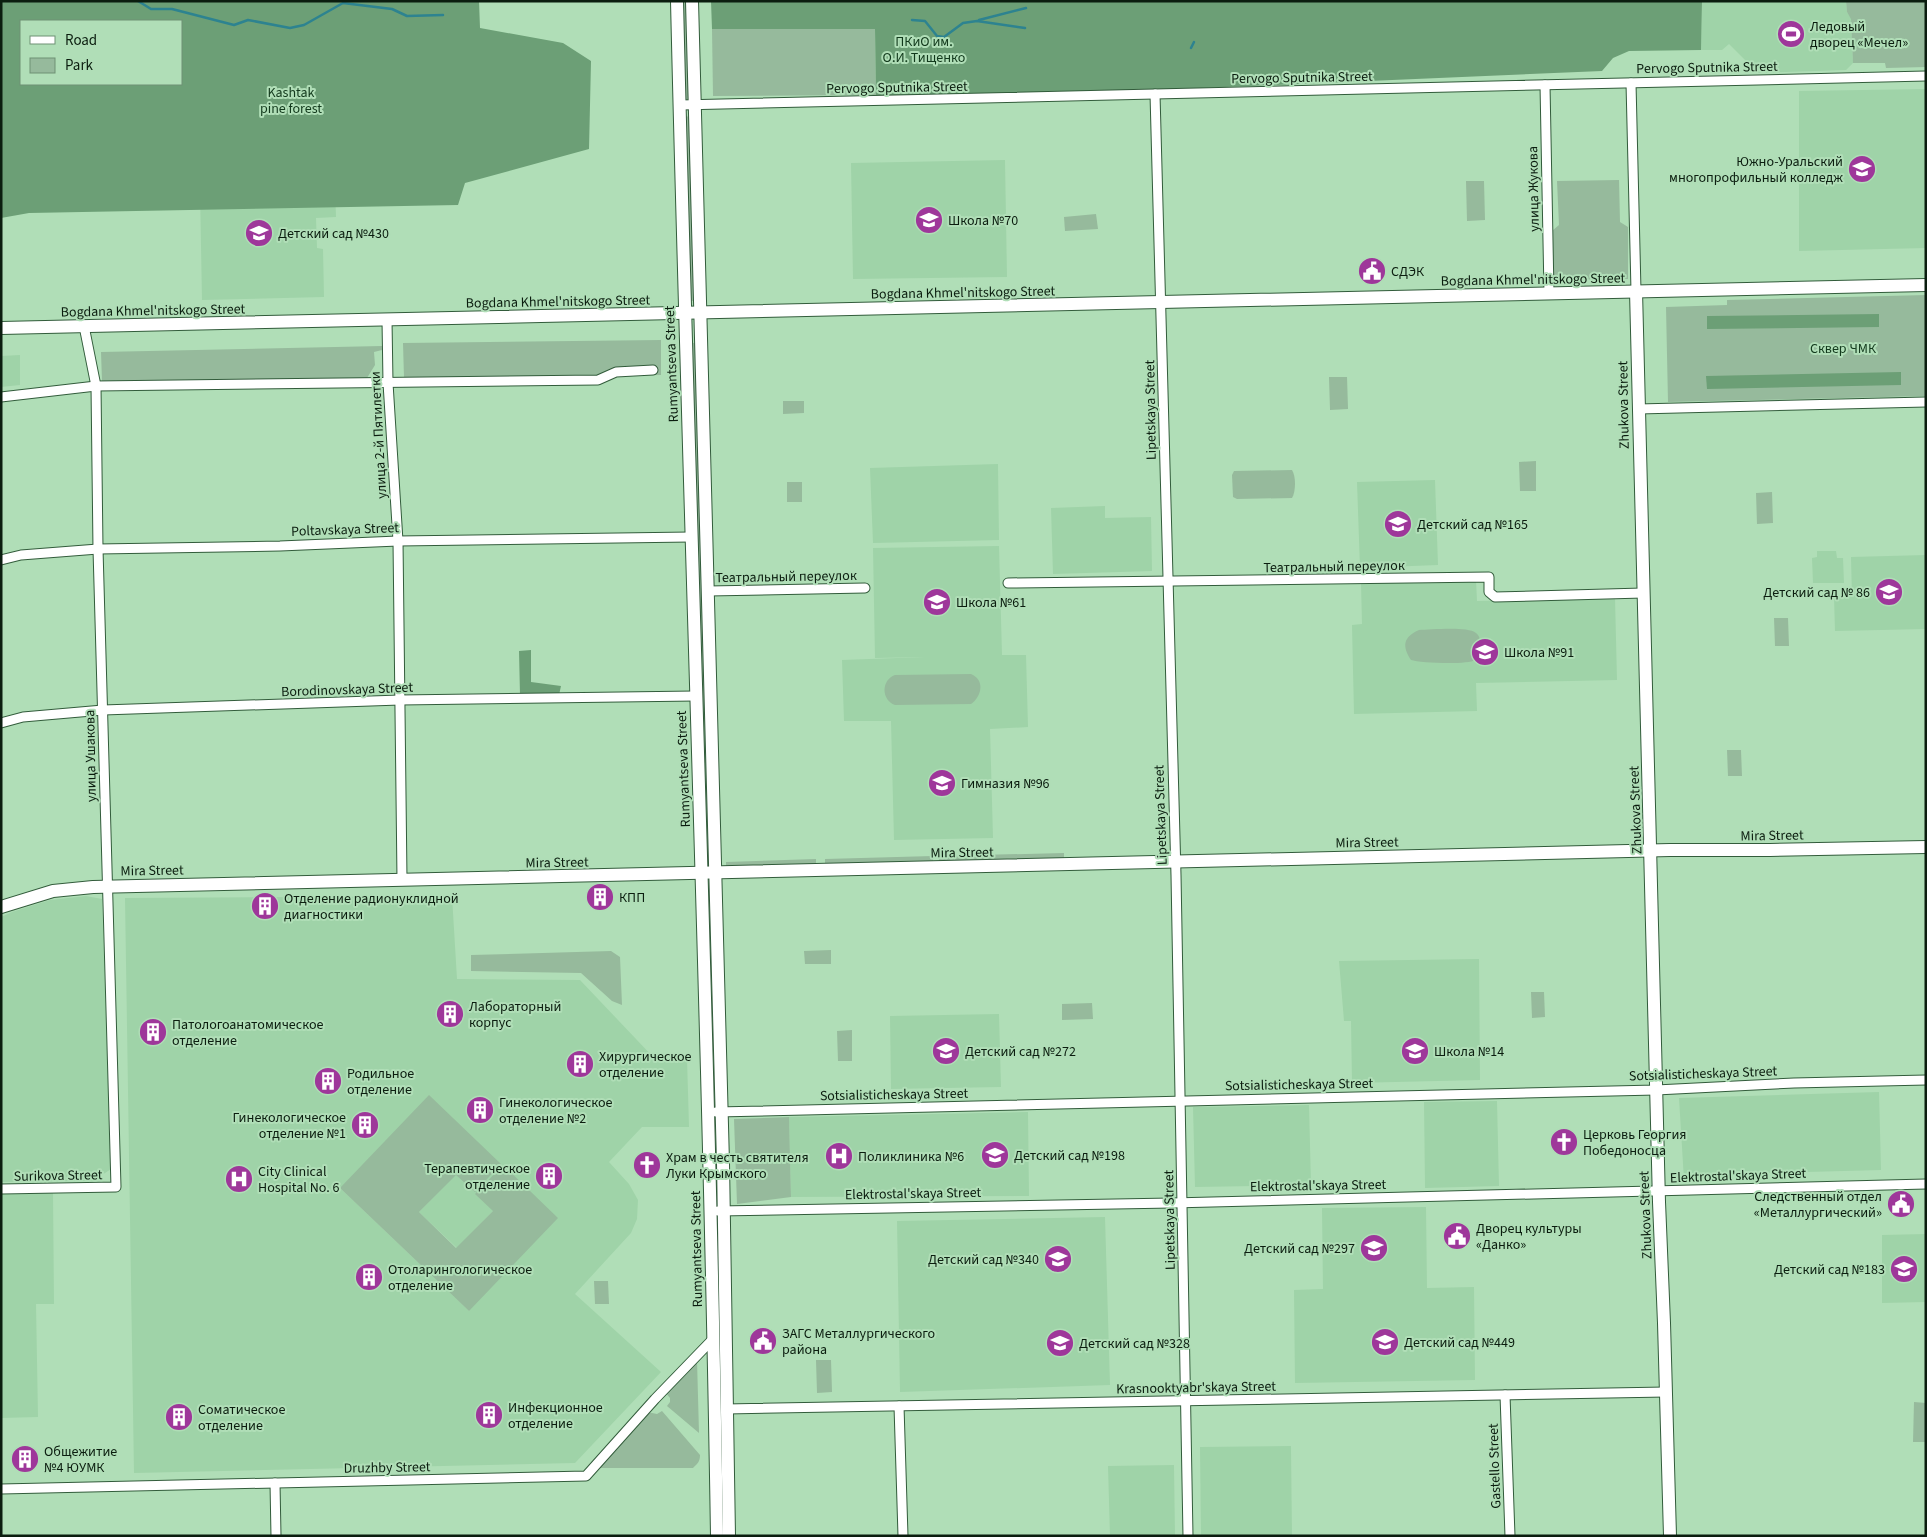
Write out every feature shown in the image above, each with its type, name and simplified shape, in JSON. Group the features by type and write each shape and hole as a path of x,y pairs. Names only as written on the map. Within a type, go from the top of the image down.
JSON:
{"main road":[{"name":"Rumyantseva Street","path":"677,1 695,696 702,872 711,1211 717,1536"},
{"name":"Rumyantseva Street","path":"692,1 722,1112 729,1536"},
{"name":"Bogdana Khmel'nitskogo Street","path":"1,328 1926,285"},
{"name":"Zhukova Street","path":"1636,292 1656,1090 1670,1536"},
{"name":"Mira Street","path":"1,907 53,891 107,886 1651,850 1770,850 1926,846"},
{"path":"716,1460 729,1460"}],"street":[{"name":"Pervogo Sputnika Street","path":"680,105 1926,76"},
{"name":"Zhukova Street","path":"1631,83 1636,292"},
{"name":"улица Жукова","path":"1545,85 1549,293"},
{"name":"Lipetskaya Street","path":"1155,94 1176,861 1188,1536"},
{"name":"улица 2-й Пятилетки","path":"387,320 388,383 398,541 402,879"},
{"name":"улица Ушакова","path":"84,326 96,386 98,550 116,1188"},
{"path":"1,396 96,386 598,380 616,372 653,370"},
{"path":"1638,409 1926,402"},
{"name":"Poltavskaya Street","path":"1,560 20,555 98,550 398,541 691,537"},
{"name":"Театральный переулок","path":"1008,583 1489,576 1489,592 1494,596 1643,593"},
{"name":"Театральный переулок","path":"708,591 865,588"},
{"name":"Borodinovskaya Street","path":"1,723 23,717 103,710 400,700 695,696"},
{"name":"Sotsialisticheskaya Street","path":"708,1112 1656,1090 1794,1083 1926,1080"},
{"name":"Elektrostal'skaya Street","path":"711,1211 1926,1184"},
{"name":"Surikova Street","path":"1,1189 116,1188"},
{"name":"Druzhby Street","path":"1,1489 586,1476 655,1399 713,1339"},
{"name":"Krasnooktyabr'skaya Street","path":"726,1409 1666,1392"},
{"name":"Gastello Street","path":"1505,1395 1510,1536"},
{"path":"900,1406 903,1536"},
{"path":"275,1483 276,1536"}],"shaded area":[{"name":"Ледовый дворец «Мечел»","path":"1702,1 1846,1 1847,12 1851,18 1853,63 1846,70 1758,73 1729,44 1722,50 1701,50"},
{"name":"Южно-Уральский многопрофильный колледж","path":"1926,89 1926,248 1799,251 1799,91"},
{"name":"Школа №70","path":"1005,160 1007,277 853,279 851,163"},
{"name":"Детский сад №430","path":"335,187 336,217 316,218 317,248 323,249 324,297 202,300 200,190"},
{"path":"20,355 20,385 1,387 1,356"},
{"path":"998,464 999,540 873,543 870,468"},
{"name":"Детский сад №165","path":"1435,480 1438,565 1360,568 1357,482"},
{"path":"1105,506 1105,518 1151,517 1152,571 1053,574 1051,508"},
{"name":"Гимназия №96","path":"999,546 1002,655 1026,655 1028,727 990,729 993,838 894,840 891,721 844,721 842,660 925,657 875,658 873,548"},
{"path":"1817,551 1836,551 1837,558 1843,558 1844,583 1813,583 1812,558 1817,557"},
{"name":"Детский сад № 86","path":"1926,555 1926,629 1835,631 1834,597 1852,597 1851,557"},
{"name":"Школа №91","path":"1476,580 1477,601 1615,598 1617,680 1476,683 1477,711 1354,714 1352,625 1362,624 1361,583"},
{"path":"86,896 102,899 111,1169 93,1181 1,1182 1,917 50,900"},
{"name":"City Clinical Hospital No. 6","path":"452,896 457,979 580,980 655,1059 687,1058 689,1127 642,1127 609,1162 629,1184 638,1200 637,1219 631,1233 575,1294 661,1372 575,1463 134,1473 125,898","holes":["501,1165 456,1174 419,1212 457,1248 493,1211 469,1311 340,1188"]},
{"path":"1479,959 1480,1080 1352,1083 1351,1021 1344,1021 1339,961"},
{"name":"Детский сад №272","path":"999,1014 1001,1087 891,1089 890,1016"},
{"path":"1879,1092 1881,1170 1736,1174 1684,1180 1679,1098"},
{"path":"1497,1101 1499,1186 1425,1188 1424,1102"},
{"path":"1309,1105 1311,1185 1195,1187 1193,1107"},
{"path":"1028,1112 1029,1196 791,1197 789,1117"},
{"path":"1,1192 53,1192 54,1304 36,1304 38,1417 1,1418"},
{"name":"Детский сад №449","path":"1426,1207 1427,1288 1474,1287 1475,1380 1295,1383 1294,1290 1323,1289 1322,1208"},
{"path":"1105,1217 1110,1385 900,1392 897,1221"},
{"name":"Детский сад №183","path":"1926,1234 1926,1302 1882,1303 1882,1235"},
{"path":"1291,1446 1292,1536 1201,1536 1200,1447"},
{"path":"1174,1465 1175,1536 1110,1536 1108,1466"}],"green space":[{"name":"Kashtak pine forest","path":"1,1 479,1 480,28 563,43 591,61 589,149 465,183 458,205 29,213 1,218"},
{"path":"682,1 688,1 688,100 685,100"},
{"name":"ПКиО им. О.И. Тищенко","path":"711,1 1702,1 1701,50 1629,51 1613,58 1602,71 1179,89 883,98 876,95 875,29 712,29"},
{"path":"1846,1 1926,1 1926,67 1886,68 1885,63 1853,63 1851,19 1847,12"},
{"path":"712,29 875,29 876,95 713,96"},
{"path":"685,116 690,117 694,301 691,301"},
{"path":"1619,180 1620,222 1628,227 1628,279 1554,280 1552,231 1559,225 1557,181"},
{"path":"1466,181 1484,181 1485,220 1467,221"},
{"path":"1096,214 1098,229 1065,231 1064,217"},
{"name":"Сквер ЧМК","path":"1926,295 1926,396 1668,402 1666,307 1727,305 1727,300"},
{"path":"1879,314 1879,327 1707,329 1707,316"},
{"path":"661,340 661,375 404,378 403,343"},
{"path":"695,343 711,855 706,855 691,344"},
{"path":"382,346 382,350 374,352 375,365 367,378 102,381 101,352"},
{"path":"1901,372 1901,385 1707,389 1706,376"},
{"path":"1329,377 1347,377 1348,409 1330,410"},
{"path":"783,401 804,401 804,413 783,414"},
{"path":"1536,461 1536,491 1520,491 1519,462"},
{"path":"1292,470 1295,484 1292,498 1237,499 1233,497 1232,475 1234,471"},
{"path":"787,482 802,482 802,502 787,502"},
{"path":"1772,492 1773,523 1757,524 1756,493"},
{"path":"1774,618 1788,618 1789,646 1775,646"},
{"path":"1457,629 1471,631 1476,633 1480,639 1480,654 1475,660 1463,663 1433,663 1411,660 1406,650 1406,642 1410,636 1419,630"},
{"path":"531,650 531,682 561,686 559,695 520,695 519,651"},
{"path":"971,674 980,684 980,693 971,704 895,705 885,695 884,690 887,681 895,675"},
{"path":"1727,750 1741,750 1742,776 1728,776"},
{"path":"1064,853 1064,860 939,863 939,856"},
{"path":"933,856 933,863 825,866 825,859"},
{"path":"816,859 816,866 726,869 726,862"},
{"path":"831,950 831,964 805,964 804,951"},
{"path":"611,951 620,957 622,1005 612,1001 581,973 471,971 471,955"},
{"path":"1531,992 1544,992 1545,1017 1532,1018"},
{"path":"1092,1003 1093,1019 1062,1020 1062,1004"},
{"path":"852,1030 852,1061 838,1061 837,1031"},
{"path":"429,1095 501,1164 475,1192 456,1175 419,1212 456,1248 493,1211 475,1194 503,1165 558,1218 469,1311 340,1188"},
{"path":"789,1117 791,1197 737,1204 734,1119"},
{"path":"594,1281 608,1281 609,1304 595,1304"},
{"path":"697,1360 699,1433 667,1406 670,1398 665,1392"},
{"path":"816,1360 831,1360 832,1392 817,1393"},
{"path":"1914,1402 1926,1403 1926,1442 1913,1442"},
{"path":"662,1411 700,1455 699,1461 693,1468 597,1468 647,1412 657,1414"}],"waterway":[{"path":"138,1 151,9 172,9 234,25 248,20 290,28 304,25 343,3 392,9 407,16 443,15"},
{"path":"979,20 1026,8"},
{"path":"912,20 925,21 937,36 944,37 963,23 977,21 1025,28"},
{"path":"1191,48 1194,42"}],"place":[{"name":"Ледовый дворец «Мечел»","path":"1791,34"},
{"name":"Южно-Уральский многопрофильный колледж","path":"1862,169"},
{"name":"Школа №70","path":"929,220"},
{"name":"Детский сад №430","path":"259,233"},
{"name":"СДЭК","path":"1372,271"},
{"name":"Детский сад №165","path":"1398,524"},
{"name":"Детский сад № 86","path":"1889,592"},
{"name":"Школа №61","path":"937,602"},
{"name":"Школа №91","path":"1485,652"},
{"name":"Гимназия №96","path":"942,783"},
{"name":"КПП","path":"600,897"},
{"name":"Отделение радионуклидной диагностики","path":"265,906"},
{"name":"Лабораторный корпус","path":"450,1014"},
{"name":"Патологоанатомическое отделение","path":"153,1032"},
{"name":"Детский сад №272","path":"946,1051"},
{"name":"Школа №14","path":"1415,1051"},
{"name":"Хирургическое отделение","path":"580,1064"},
{"name":"Родильное отделение","path":"328,1081"},
{"name":"Гинекологическое отделение №2","path":"480,1110"},
{"name":"Гинекологическое отделение №1","path":"365,1125"},
{"name":"Церковь Георгия Победоносца","path":"1564,1142"},
{"name":"Детский сад №198","path":"995,1155"},
{"name":"Поликлиника №6","path":"839,1156"},
{"name":"Храм в честь святителя Луки Крымского","path":"647,1165"},
{"name":"Терапевтическое отделение","path":"549,1176"},
{"name":"City Clinical Hospital No. 6","path":"239,1179"},
{"name":"Следственный отдел «Металлургический»","path":"1901,1204"},
{"name":"Дворец культуры «Данко»","path":"1457,1236"},
{"name":"Детский сад №297","path":"1374,1248"},
{"name":"Детский сад №340","path":"1058,1259"},
{"name":"Детский сад №183","path":"1904,1269"},
{"name":"Отоларингологическое отделение","path":"369,1277"},
{"name":"ЗАГС Металлургического района","path":"763,1341"},
{"name":"Детский сад №449","path":"1385,1342"},
{"name":"Детский сад №328","path":"1060,1343"},
{"name":"Инфекционное отделение","path":"489,1415"},
{"name":"Соматическое отделение","path":"179,1417"},
{"name":"Общежитие №4 ЮУМК","path":"25,1459"}]}
